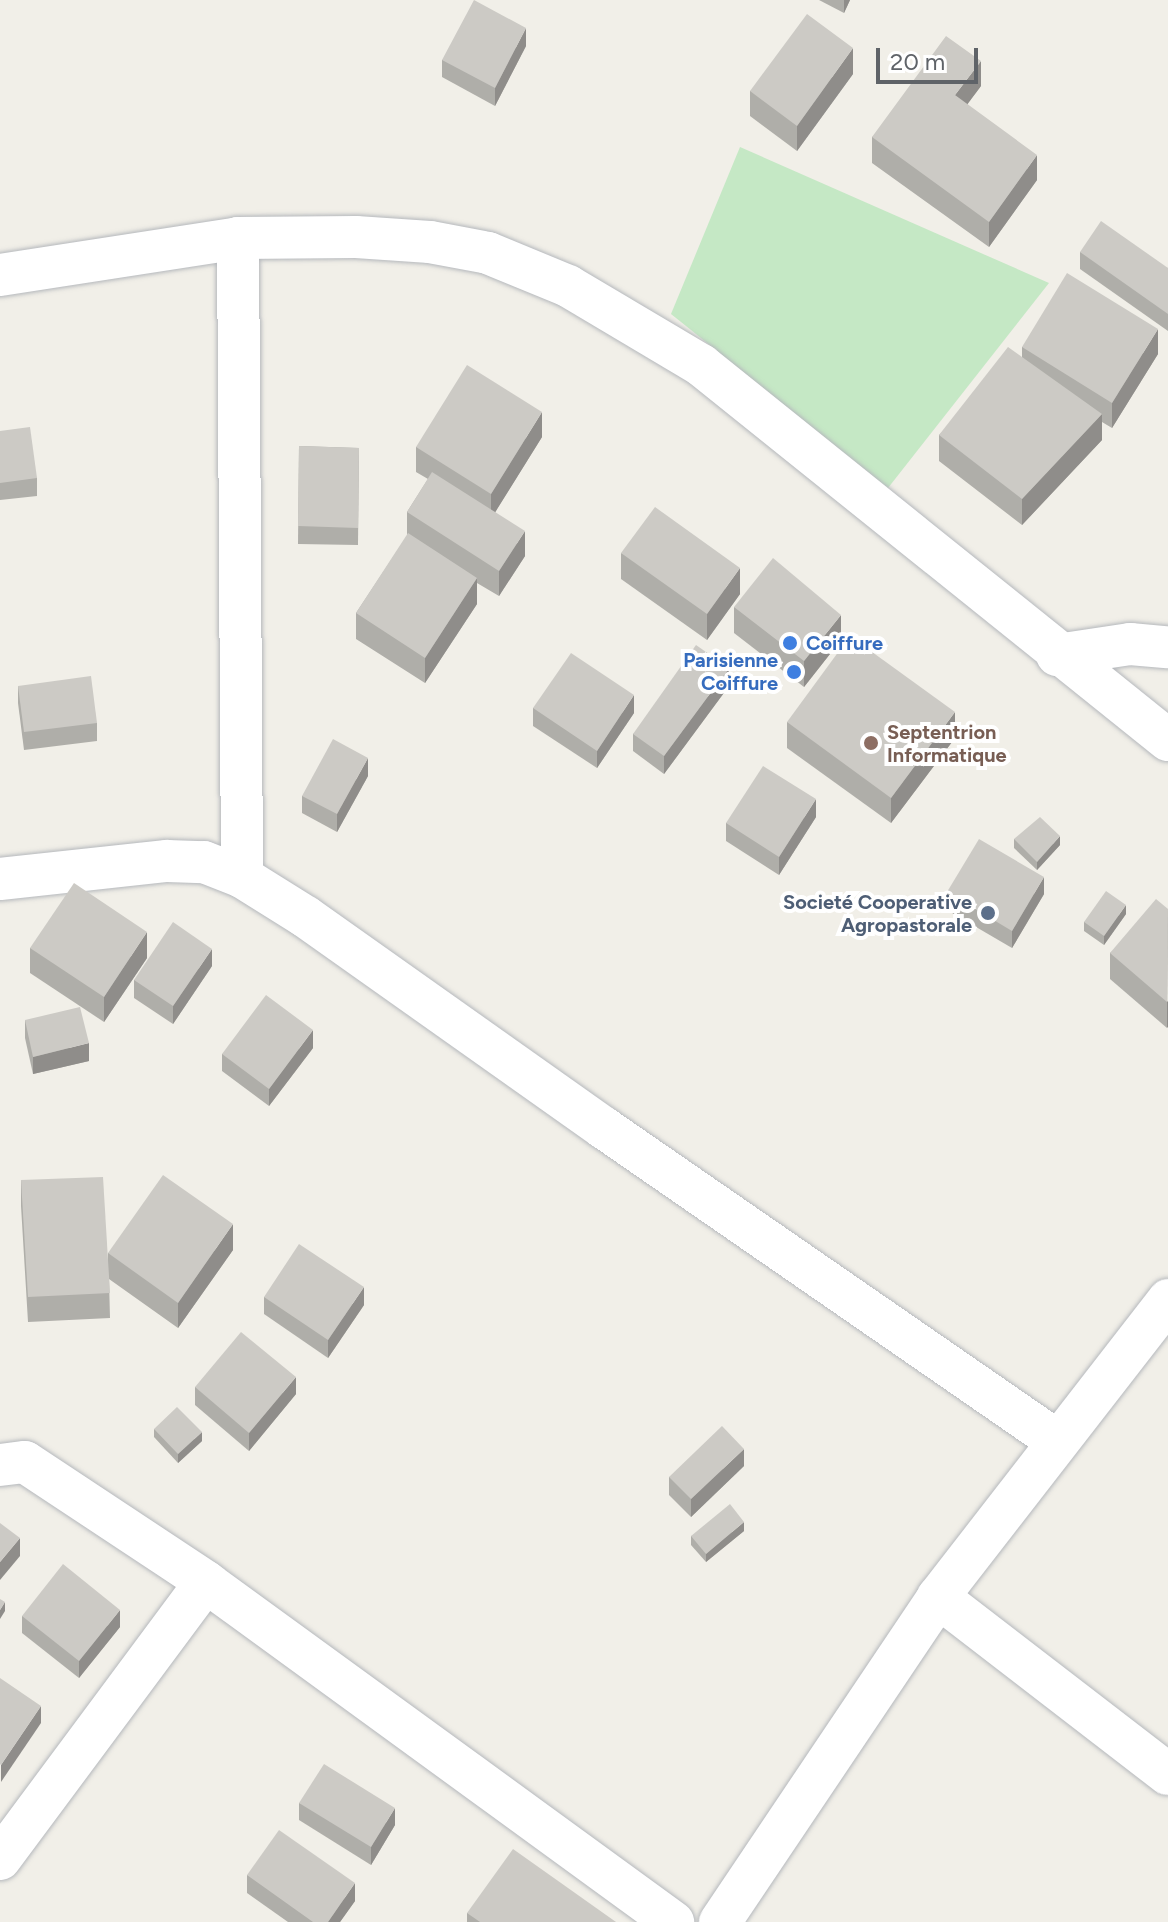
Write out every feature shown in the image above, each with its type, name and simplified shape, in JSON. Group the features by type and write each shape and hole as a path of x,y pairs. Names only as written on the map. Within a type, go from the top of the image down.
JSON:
{"street":[{"path":"238,238 242,877"},
{"path":"0,275 238,238 430,242 488,253 568,286 701,365 1057,655 1168,740"},
{"path":"1057,655 1130,644 1168,647"},
{"path":"0,879 167,861 204,862 242,877 306,917 604,1128 1057,1441"},
{"path":"720,1922 938,1597 1168,1300"},
{"path":"0,1465 25,1462 206,1582 673,1922"},
{"path":"0,1859 206,1582"},
{"path":"938,1597 1168,1774"}],"green space":[{"path":"740,147 1049,283 888,488 671,314"}],"building":[{"path":"474,0 526,28 495,88 442,60"},
{"path":"807,14 853,48 797,126 750,91"},
{"path":"946,36 981,61 955,95 1037,155 989,222 872,137"},
{"path":"1101,221 1168,268 1168,314 1080,252"},
{"path":"1067,273 1158,329 1112,403 1022,347"},
{"path":"1008,347 1102,414 1022,499 939,435"},
{"path":"467,365 542,412 491,494 416,447"},
{"path":"30,427 37,478 0,483 0,431"},
{"path":"299,446 359,448 358,528 298,526"},
{"path":"432,472 525,531 499,571 407,512"},
{"path":"655,507 740,568 707,614 621,553"},
{"path":"408,533 477,578 425,658 356,613"},
{"path":"773,558 841,615 804,661 734,607"},
{"name":"Septentrion Informatique","path":"850,636 955,712 891,798 787,722"},
{"path":"696,645 729,668 664,756 633,734"},
{"path":"571,653 634,695 597,751 533,708"},
{"path":"91,676 97,723 24,732 18,686"},
{"path":"333,739 368,758 337,814 302,796"},
{"path":"763,766 816,799 779,857 726,823"},
{"path":"1040,817 1060,836 1037,862 1014,839"},
{"path":"979,839 1044,877 1012,931 947,892"},
{"path":"74,883 147,932 104,997 30,948"},
{"path":"1106,891 1126,905 1104,936 1084,922"},
{"path":"1156,899 1168,909 1167,1002 1110,953"},
{"path":"173,922 212,949 173,1006 134,980"},
{"path":"266,995 313,1030 269,1089 222,1054"},
{"path":"80,1007 89,1043 33,1057 25,1020"},
{"path":"163,1175 233,1224 178,1303 108,1253"},
{"path":"103,1177 110,1293 28,1297 21,1180"},
{"path":"299,1244 364,1287 328,1340 264,1297"},
{"path":"241,1332 296,1377 249,1433 195,1387"},
{"path":"177,1407 202,1432 178,1454 154,1429"},
{"path":"722,1426 744,1449 691,1499 669,1477"},
{"path":"730,1504 744,1522 706,1554 691,1536"},
{"path":"0,1523 20,1538 0,1562"},
{"path":"63,1564 120,1610 79,1661 22,1616"},
{"path":"0,1678 41,1706 1,1765 0,1764"},
{"path":"324,1764 395,1808 371,1847 299,1803"},
{"path":"279,1830 355,1883 328,1922 313,1922 247,1875"},
{"path":"513,1849 616,1922 480,1922 467,1913"}],"place":[{"name":"Coiffure","path":"790,643"},
{"name":"Parisienne Coiffure","path":"794,672"},
{"name":"Septentrion Informatique","path":"871,743"},
{"name":"Societé Cooperative Agropastorale","path":"988,913"}]}
